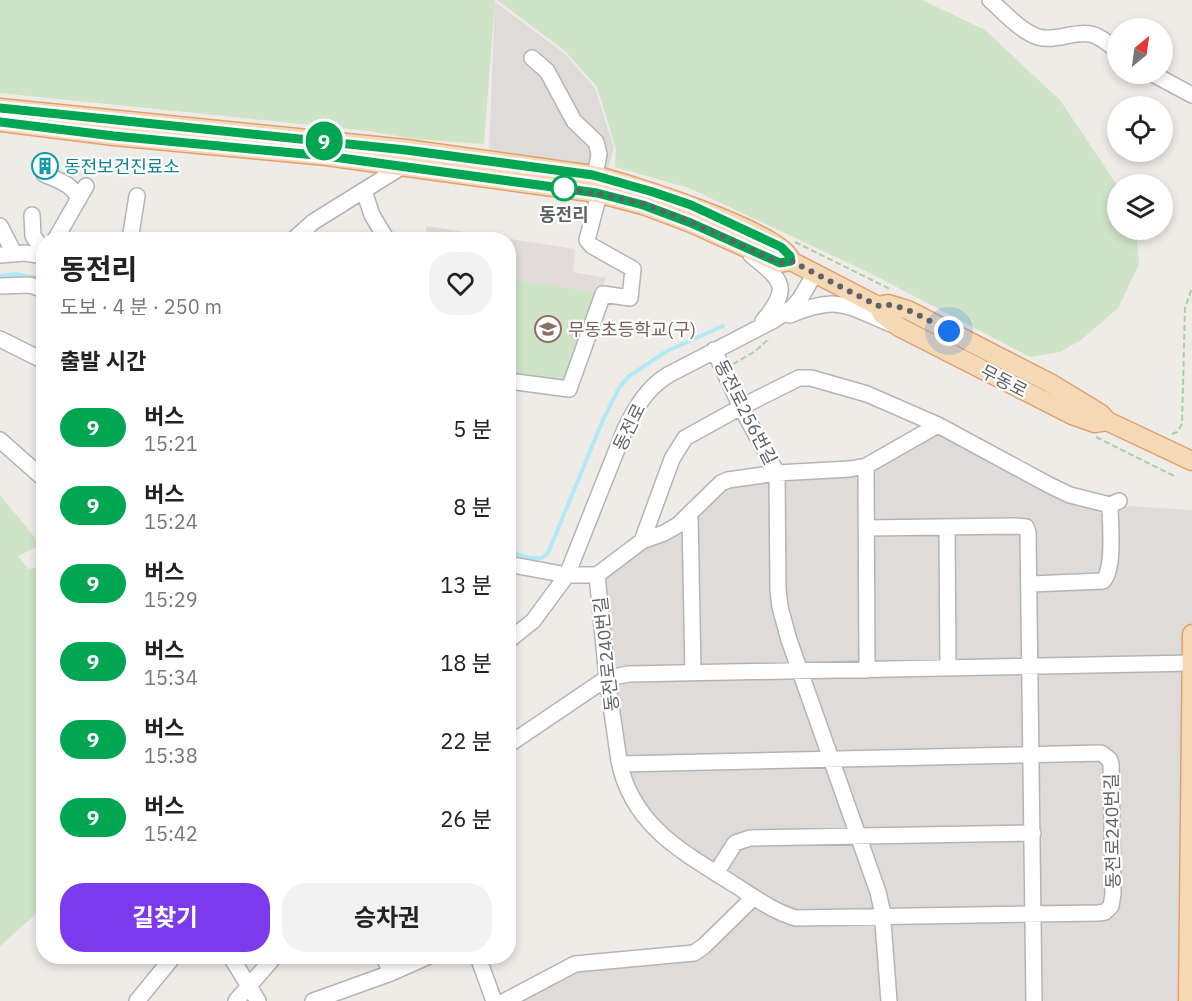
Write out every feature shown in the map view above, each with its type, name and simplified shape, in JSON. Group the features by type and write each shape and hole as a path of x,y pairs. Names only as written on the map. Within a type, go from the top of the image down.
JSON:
{"main road":[{"name":"무동로","path":"0,108 394,148 593,175 691,205 781,247 790,256 791,261"},
{"name":"무동로","path":"0,122 403,166 597,193 643,205 780,263 791,261 878,306 882,314 899,327 1072,415 1095,423 1107,421"},
{"name":"무동로","path":"878,306 888,304 908,310 1060,389 1101,414 1107,421 1192,461"},
{"path":"1188,1001 1192,634"}],"street":[{"path":"990,0 1021,27 1038,37 1056,39 1076,34 1091,34 1107,44"},
{"path":"532,58 547,71 574,121 596,142 599,154 597,165"},
{"path":"1172,84 1192,94"},
{"path":"302,232 314,222 403,166"},
{"path":"44,174 68,184 75,191 83,192 60,232"},
{"path":"364,191 372,215 382,232"},
{"path":"131,232 137,196"},
{"path":"516,382 569,389 603,294 630,298 633,269 592,246 587,240 597,202"},
{"path":"32,215 33,236 36,240"},
{"path":"0,226 14,253 6,254"},
{"path":"735,242 775,274 779,284 778,301 757,329"},
{"path":"6,254 36,256"},
{"name":"동전로","path":"516,635 533,621 567,575 636,406 657,381 757,329 793,307 815,273"},
{"path":"0,286 30,285 36,287"},
{"path":"757,329 811,306 833,302 899,327"},
{"path":"0,339 36,358"},
{"name":"동전로256번길","path":"714,350 741,407 777,473"},
{"path":"642,541 678,446 693,433 741,407 799,378 811,378 867,394 938,425 1070,495 1114,503 1110,559 1107,577 1103,581 1030,584"},
{"path":"597,575 642,541 664,533 690,515 721,483 777,473 824,472 866,466 938,425"},
{"path":"0,440 36,467"},
{"path":"866,466 867,670"},
{"path":"777,473 780,607 789,640 878,892 883,916 889,1001"},
{"path":"690,515 693,673"},
{"path":"866,528 1015,526 1026,527 1030,536 1034,1001"},
{"path":"947,527 948,668"},
{"name":"동전로240번길","path":"516,565 567,575 597,575 606,678 620,764 629,793 666,840 754,897 796,918 1105,912 1111,906 1113,894 1109,759 1101,753 620,764"},
{"path":"516,740 606,678 629,674 1192,663"},
{"path":"716,873 730,849 740,840 1033,833"},
{"path":"505,1001 575,964 694,953 754,897"},
{"path":"137,1001 167,964"},
{"path":"235,964 258,1001"},
{"path":"236,1001 268,964"},
{"path":"388,964 392,973"},
{"path":"313,1001 412,964"},
{"path":"481,964 494,1001"}],"path":[{"path":"786,238 892,290"},
{"path":"1170,435 1178,432 1182,424 1185,308 1192,288"},
{"path":"732,368 733,363 754,352 774,335"},
{"path":"1093,436 1176,477"}],"shaded area":[{"path":"495,2 564,53 595,88 614,148 608,169 489,153"},
{"name":"무동초등학교(구)","path":"426,226 465,232 426,232"},
{"name":"무동초등학교(구)","path":"516,240 575,249 573,272 606,278 568,387 516,380"},
{"path":"938,425 1110,505 1192,510 1192,1001 505,1001 566,968 694,953 753,897 694,860 629,793 597,575 664,533 716,487 850,469"}],"green space":[{"path":"0,0 495,0 484,144 414,139 369,131 0,93"},
{"path":"497,0 922,0 985,30 1060,100 1110,174 1107,174 1107,240 1137,240 1139,264 1118,308 1081,340 1060,352 1030,357 872,274 689,188 615,167 616,149 597,87 565,51"},
{"path":"516,280 600,293 567,387 516,380"},
{"path":"0,495 36,539 36,547 18,556 28,569 36,568 36,914 0,946"}],"waterway":[{"path":"0,276 15,274 36,278"},
{"path":"516,554 530,558 542,558 548,553 603,420 619,388 628,377 667,351 723,326"}],"bus line":[{"name":"9","path":"0,108 406,150 593,175 691,205 781,247 790,256 791,261 780,263 691,223 643,205 597,193 326,156 114,136 0,122"}],"place":[{"name":"동전보건진료소","path":"45,166"},
{"name":"동전리","path":"564,188"},
{"name":"무동초등학교(구)","path":"548,329"}],"route":[{"path":"564,188 561,188 597,193 643,205 691,223 780,263 791,261 878,306 888,304 908,310 949,331"}]}
